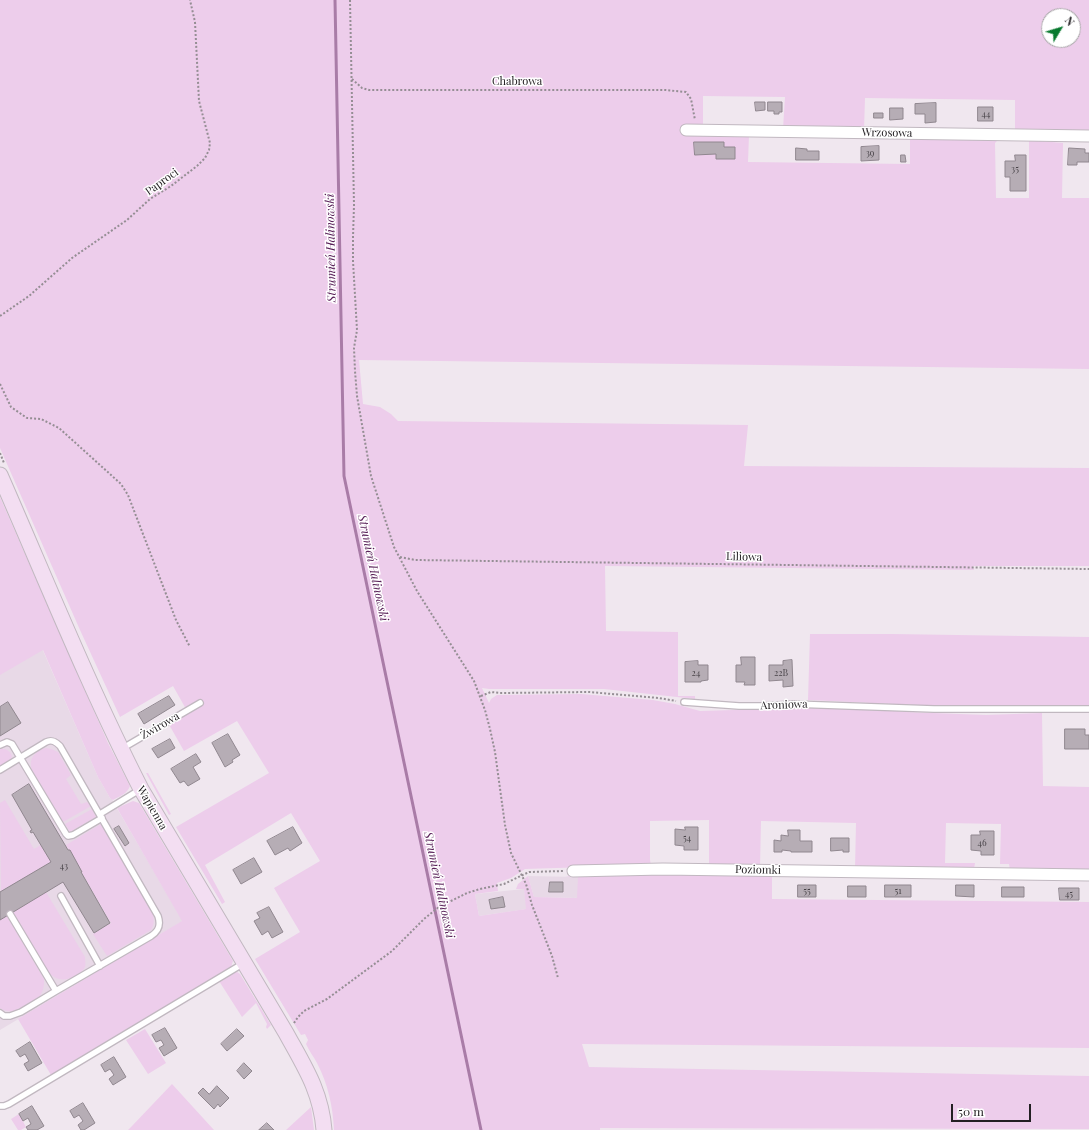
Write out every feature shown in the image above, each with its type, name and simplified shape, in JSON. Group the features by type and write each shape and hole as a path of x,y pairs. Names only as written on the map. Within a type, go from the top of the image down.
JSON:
{"street":[{"name":"Wrzosowa","path":"691,131 1089,136"},
{"name":"Wapienna","path":"3,471 73,642 121,749 141,789 286,1033 307,1072 316,1090 321,1108 324,1130"},
{"name":"Poziomki","path":"573,871 679,869 1089,875"}],"lane":[{"name":"Aroniowa","path":"684,702 739,706 793,704 934,709 1089,709"},
{"name":"Żwirowa","path":"121,749 200,703"},
{"path":"0,745 7,742 12,744 68,836 73,835 141,789"},
{"path":"0,770 46,742 57,742 101,816 160,922 156,933 15,1015 4,1016 0,1014"},
{"path":"61,896 100,966"},
{"path":"10,914 56,991"},
{"path":"0,1106 9,1104 244,963"}],"path":[{"name":"Paproci","path":"0,316 28,296 72,258 127,220 150,199 171,186 205,158 210,144 199,101 195,22 190,0"},
{"path":"350,0 354,206 353,261 358,330 354,348 354,371 371,476 394,547 417,591 474,681 481,696 486,710 492,737 510,853 522,875 536,918 552,956 558,978"},
{"name":"Chabrowa","path":"352,79 362,88 369,90 665,90 686,92 691,99 691,131"},
{"path":"0,384 12,407 27,418 41,419 59,428 121,484 128,495 176,620 190,647"},
{"path":"0,453 3,471"},
{"name":"Liliowa","path":"400,557 415,560 1089,569"},
{"path":"481,696 491,692 590,692 658,698 684,702"},
{"path":"286,1033 298,1017 304,1012 326,999 392,951 435,909 467,893 504,884 529,872 573,871"}],"shaded area":[{"path":"0,0 1089,0 1089,134 1015,131 1015,100 865,98 864,130 846,126 840,130 783,129 785,97 703,96 703,125 749,135 748,162 910,164 910,137 999,139 995,143 996,198 1029,198 1029,140 1063,143 1062,198 1089,198 1089,369 359,360 363,404 380,407 391,414 398,421 748,425 744,466 1089,468 1089,566 973,566 974,570 605,566 606,631 678,632 678,696 695,696 695,699 604,689 482,688 489,703 491,699 497,695 581,694 653,700 700,711 799,708 883,709 905,712 986,715 1042,713 1043,786 1089,787 1089,870 1010,871 1009,864 1000,864 1001,824 946,823 945,863 975,863 974,869 855,869 856,823 761,821 760,868 709,867 709,820 650,821 651,865 525,869 511,878 497,883 498,891 475,894 479,916 526,909 524,889 516,889 518,884 528,876 534,897 577,898 578,877 565,877 582,874 772,874 772,899 1089,902 1089,1048 582,1044 589,1067 1089,1076 1089,1129 600,1128 600,1130 334,1130 331,1104 327,1087 321,1071 306,1044 308,1040 305,1034 301,1035 255,959 300,932 274,888 320,861 291,813 205,865 225,902 222,904 176,827 269,773 237,721 184,751 167,721 186,709 173,686 120,717 0,448"},
{"path":"0,497 108,743 130,786 125,793 113,800 110,798 98,777 43,650 0,675"},
{"path":"0,552 98,777 183,921 0,1030"},
{"path":"810,634 1089,637 1089,706 1001,709 808,700"},
{"path":"46,748 58,752 71,775 66,779 81,804 87,802 91,806 63,822 31,766 33,756"},
{"path":"0,749 8,750 12,756 10,763 4,766 0,765"},
{"path":"146,773 148,773 171,814 169,815"},
{"path":"5,800 34,849 41,845 51,862 1,891 0,803"},
{"path":"133,801 139,803 233,961 231,967 226,971 51,1075 18,1019 182,921 117,808"},
{"path":"92,809 96,817 70,832 65,824"},
{"path":"101,824 152,911 154,920 151,930 107,956 93,934 111,923 66,845"},
{"path":"528,876 578,877 578,898 534,897"},
{"path":"524,889 527,909 479,916 475,894"},
{"path":"46,892 85,957 85,967 81,973 70,978 59,979 48,972 13,912"},
{"path":"7,916 44,979 43,990 37,999 22,1008 11,1011 0,1008 0,920"},
{"path":"237,972 240,974 271,1025 267,1029 267,1024 256,1003 242,1017 219,981"},
{"path":"145,1029 166,1063 148,1074 126,1040"},
{"path":"172,1084 214,1130 128,1130 132,1126"},
{"path":"311,1107 314,1130 286,1130"},
{"path":"19,1114 26,1127 21,1130 18,1130 11,1119"}],"building":[{"path":"755,102 765,102 765,110 756,111"},
{"path":"768,102 782,102 782,112 779,112 779,114 774,114 774,111 768,111"},
{"path":"936,103 936,122 925,123 925,114 915,114 915,104"},
{"path":"978,107 993,107 993,121 978,121"},
{"path":"890,108 903,108 903,119 890,120"},
{"path":"874,113 883,113 883,118 874,118"},
{"path":"694,142 724,142 724,147 735,147 735,159 716,159 716,154 695,155"},
{"path":"879,146 879,160 861,161 861,147"},
{"path":"796,148 807,149 807,151 819,151 819,160 796,160"},
{"path":"1069,148 1085,149 1085,153 1089,153 1089,162 1077,162 1077,165 1068,165"},
{"path":"901,155 905,155 906,162 901,162"},
{"path":"1015,155 1026,155 1026,191 1010,191 1010,177 1005,177 1005,161 1015,161"},
{"path":"741,657 755,657 755,685 744,685 745,682 736,682 736,665 741,665"},
{"path":"792,660 793,686 783,687 783,680 769,681 769,665 783,665 783,661"},
{"path":"698,661 698,665 708,665 708,680 701,682 685,682 685,662"},
{"path":"169,696 175,705 144,724 138,714"},
{"path":"8,702 21,723 0,736 0,707"},
{"path":"1065,729 1085,729 1085,735 1089,735 1089,749 1065,749"},
{"path":"228,734 240,755 225,767 212,743"},
{"path":"170,739 175,748 158,758 152,749"},
{"path":"196,754 201,762 193,767 200,779 188,786 184,781 180,783 171,769"},
{"path":"29,784 68,850 70,850 110,923 94,933 63,882 0,920 0,892 51,862 33,832 31,833 30,831 32,830 12,795"},
{"path":"119,826 129,843 125,846 114,829"},
{"path":"293,827 302,843 290,851 288,848 275,855 267,841"},
{"path":"685,827 698,827 698,850 684,850 684,846 675,845 675,829 685,830"},
{"path":"788,830 800,830 800,841 812,841 812,852 791,852 782,850 782,852 774,852 774,840 781,841 781,835 788,836"},
{"path":"980,831 994,831 994,855 981,855 981,851 971,850 971,835 980,835"},
{"path":"831,838 849,838 849,852 843,852 843,850 831,851"},
{"path":"254,858 262,872 241,884 233,870"},
{"path":"550,882 563,882 563,892 549,892"},
{"path":"798,885 816,885 816,897 798,897"},
{"path":"885,885 911,885 911,897 885,897"},
{"path":"956,885 974,885 974,897 956,896"},
{"path":"848,886 866,886 866,897 848,897"},
{"path":"1002,887 1024,887 1024,897 1002,897"},
{"path":"1059,888 1079,888 1079,900 1060,900"},
{"path":"503,897 505,907 491,909 489,900"},
{"path":"269,907 283,932 272,938 268,931 262,935 254,921 260,918 257,913"},
{"path":"165,1028 177,1048 164,1056 159,1048 164,1045 161,1040 156,1042 152,1035"},
{"path":"237,1029 244,1036 227,1051 221,1044"},
{"path":"30,1042 42,1063 28,1071 24,1064 29,1061 25,1054 20,1057 16,1051"},
{"path":"114,1057 126,1077 113,1085 109,1079 114,1075 110,1069 105,1072 101,1065"},
{"path":"244,1063 252,1071 244,1079 237,1071"},
{"path":"217,1086 229,1098 220,1107 218,1104 214,1109 198,1093 203,1088 209,1094"},
{"path":"83,1103 95,1123 84,1130 81,1130 78,1125 83,1121 79,1115 74,1118 70,1111"},
{"path":"32,1106 44,1126 37,1130 28,1130 26,1127 31,1124 28,1118 23,1121 19,1114"},
{"path":"267,1123 274,1130 259,1130"}],"waterway":[{"name":"Strumień Halinowski","path":"335,0 344,476 481,1130"}]}
